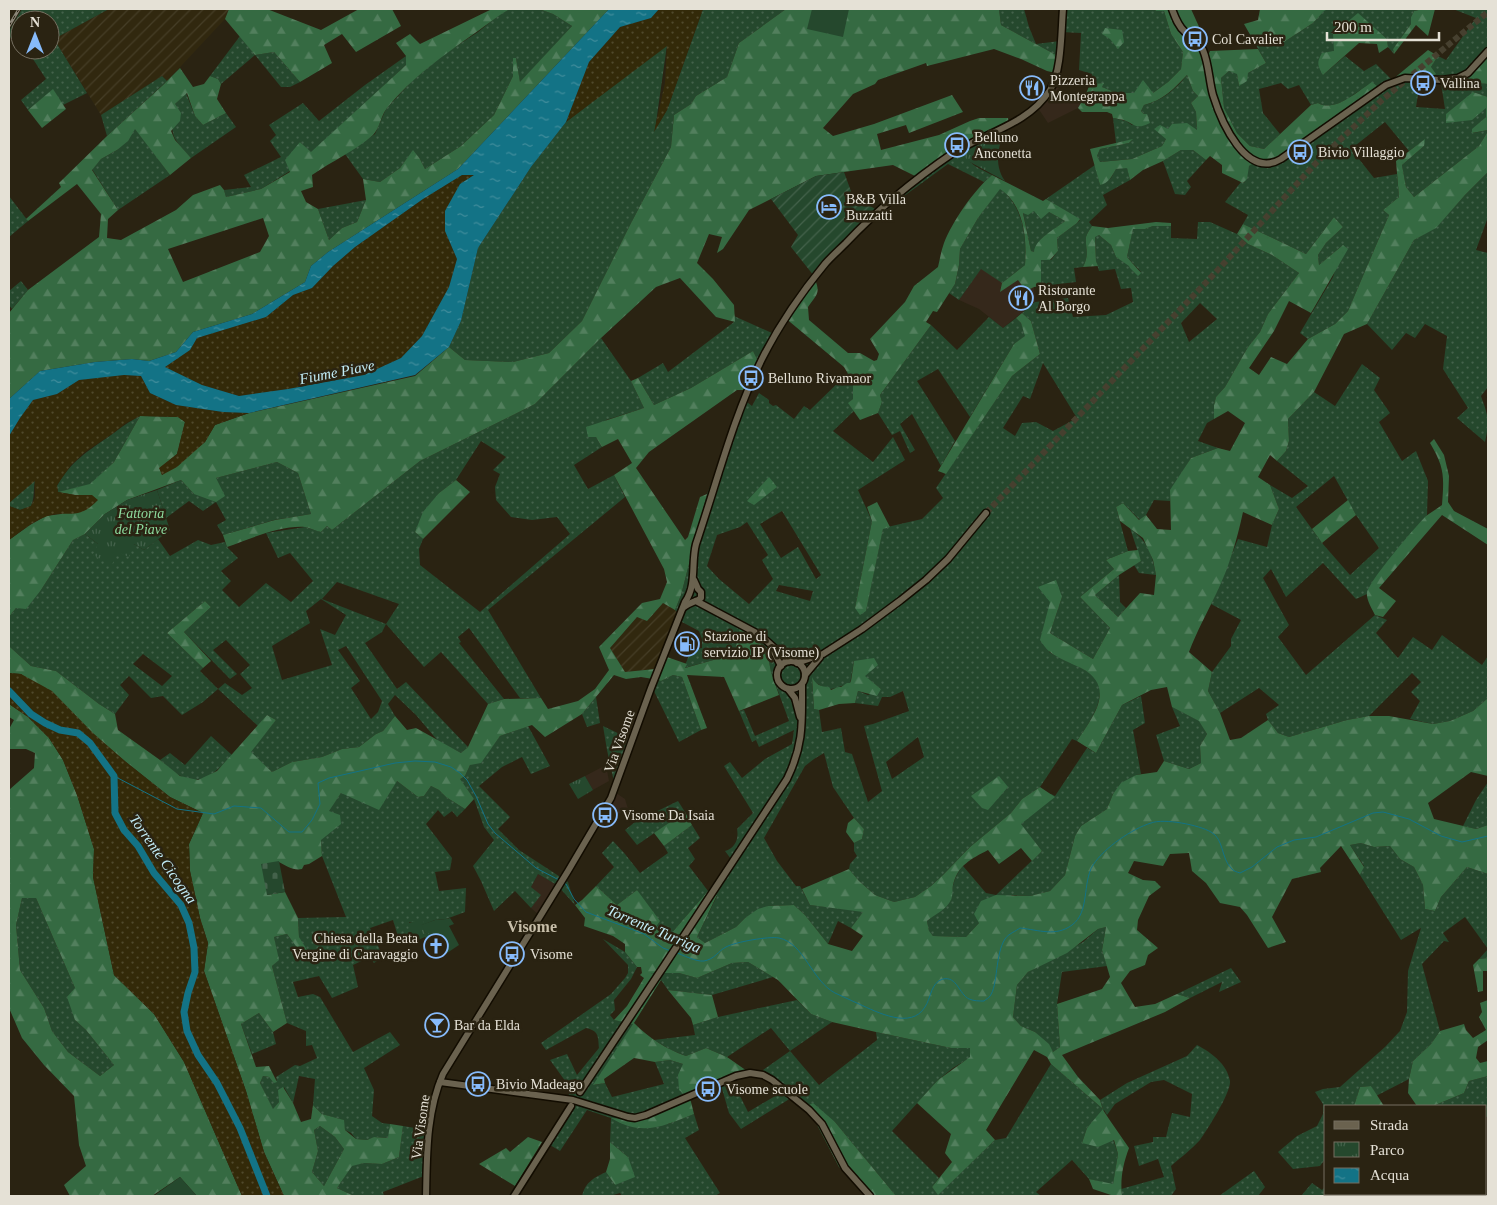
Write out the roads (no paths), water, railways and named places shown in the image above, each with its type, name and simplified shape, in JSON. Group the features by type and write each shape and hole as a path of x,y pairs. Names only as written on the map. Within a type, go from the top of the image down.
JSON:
{"street":[{"path":"789,662 752,630 710,608 695,596 693,559 696,544 736,419 762,358 791,310 820,271 863,225 927,171 958,150 1027,114 1049,92 1057,72 1063,9"},
{"path":"1172,9 1181,28 1204,51 1214,98 1235,143 1247,155 1262,163 1272,163 1281,159 1386,85 1405,78 1447,80 1463,76 1473,69 1488,51"},
{"path":"801,719 795,698 788,689 780,684 778,679 777,675 781,666 789,662 798,663 823,654 862,629 926,580 948,559 986,513"},
{"name":"Via Visome","path":"426,1196 430,1123 443,1074 611,798 651,688 683,608 695,596"},
{"path":"769,643 781,666"},
{"path":"580,1092 787,779 798,752 802,684 805,675 823,654"},
{"path":"798,663 804,668 805,675"},
{"path":"788,689 796,688 802,684"},
{"path":"440,1082 574,1100 635,1118 741,1075 750,1073 764,1075 818,1118 845,1168 870,1196"},
{"path":"514,1196 570,1106"}],"water":[{"path":"609,9 659,9 651,18 620,27 589,62 566,122 531,167 478,248 461,321 449,347 415,375 249,413 223,412 176,405 150,393 141,376 124,375 79,380 57,394 33,400 9,436 9,399 40,371 95,362 132,359 149,361 176,352 193,332 252,314 305,282 311,266 328,252 458,169","holes":["462,175 474,175 460,184 445,211 445,231 457,259 449,287 422,336 401,358 364,375 239,396 202,385 165,367 190,350 197,338 266,317 293,295 312,288 355,247 423,199"]}],"waterway":[{"name":"Torrente Cicogna","path":"9,691 31,714 45,723 60,730 78,733 90,743 114,776 115,813 124,830 138,846 154,873 181,905 189,923 194,948 195,972 184,1012 187,1031 198,1055 217,1083 240,1128 267,1196"},
{"name":"Torrente Turriga","path":"114,776 177,809 214,814 234,806 261,808 289,832 302,832 312,820 320,804 318,783 329,778 395,763 435,762 451,767 467,780 488,824 495,833 536,868 559,880"},
{"name":"Torrente Turriga","path":"675,952 704,961 711,959 730,945 744,941 779,938 788,941 795,947 820,980 835,993 884,1015 903,1018 911,1017 919,1014 925,1007 936,983 943,979 952,980 969,999 984,1001 989,997 993,991 1000,953 1006,937 1020,928 1054,932 1066,929 1072,925 1081,913 1090,872 1098,858 1119,840 1151,823 1164,821 1181,823 1211,832 1218,839 1228,864 1233,870 1240,873 1252,867 1277,847 1294,840 1316,837 1373,813 1383,812 1409,819 1441,836 1462,842 1488,836"},
{"name":"Torrente Turriga","path":"564,883 574,899 586,912 644,934 663,948 671,951"}],"tunnel":[{"path":"986,513 1215,273 1317,162 1382,100 1488,12"}],"railway":[{"path":"9,26 19,9"}],"place":[{"name":"Col Cavalier","path":"1195,39"},
{"name":"Vallina","path":"1423,83"},
{"name":"Pizzeria Montegrappa","path":"1032,88"},
{"name":"Belluno Anconetta","path":"957,145"},
{"name":"Bivio Villaggio","path":"1300,152"},
{"name":"B&B Villa Buzzatti","path":"829,207"},
{"name":"Ristorante Al Borgo","path":"1021,298"},
{"name":"Belluno Rivamaor","path":"751,378"},
{"name":"Stazione di servizio IP (Visome)","path":"687,644"},
{"name":"Visome Da Isaia","path":"605,815"},
{"name":"Chiesa della Beata Vergine di Caravaggio","path":"436,946"},
{"name":"Visome","path":"512,954"},
{"name":"Bar da Elda","path":"437,1025"},
{"name":"Bivio Madeago","path":"478,1084"},
{"name":"Visome scuole","path":"708,1089"}],"district":[{"name":"Visome","path":"532,926"}],"water label":[{"name":"Fiume Piave","path":"337,372"}],"park label":[{"name":"Fattoria del Piave","path":"141,522"}]}
